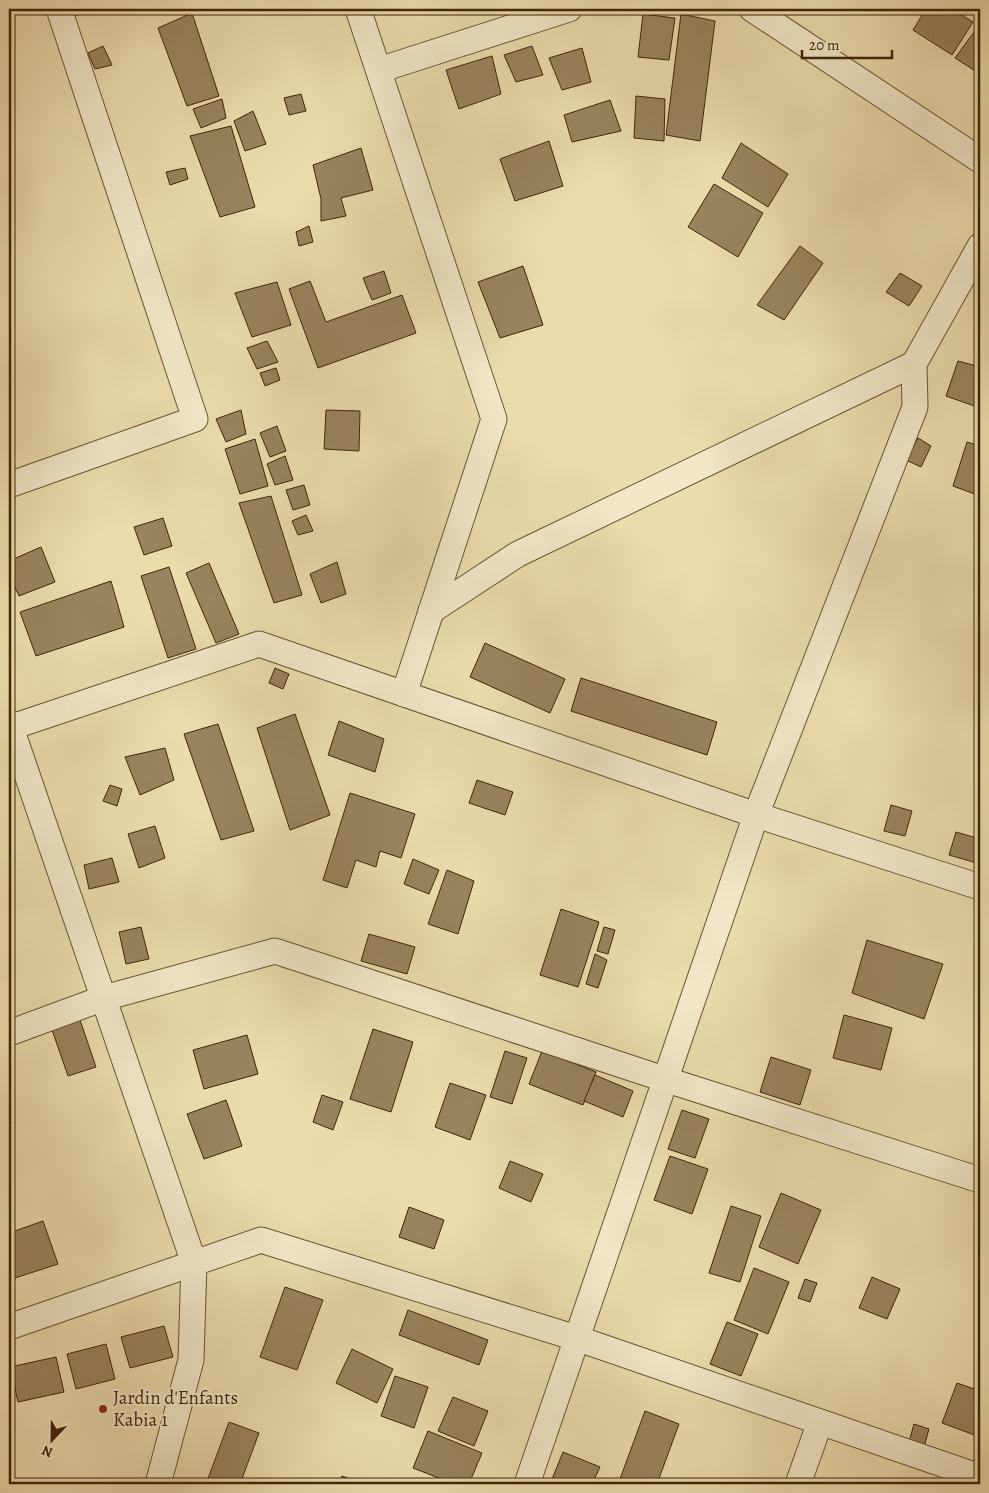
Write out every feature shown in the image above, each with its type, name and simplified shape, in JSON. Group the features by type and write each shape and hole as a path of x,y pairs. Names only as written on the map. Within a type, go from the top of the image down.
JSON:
{"street":[{"path":"9,486 195,419 59,9"},
{"path":"358,9 494,419 404,694"},
{"path":"379,70 569,9"},
{"path":"752,9 980,160"},
{"path":"527,1484 664,1079 756,815 914,408 914,364 980,246"},
{"path":"431,611 518,554 914,364"},
{"path":"158,1484 191,1360 194,1263 9,726 259,644 756,815 980,887"},
{"path":"9,1033 104,998 275,951 664,1079 980,1180"},
{"path":"9,1327 261,1240 576,1338 980,1477"},
{"path":"798,1484 820,1422"}],"building":[{"path":"71,9 96,9 73,16"},
{"path":"926,9 952,9 973,22 952,55 913,30"},
{"path":"192,13 219,96 187,106 158,28"},
{"path":"643,14 675,18 669,60 638,57"},
{"path":"681,14 715,21 700,141 666,135"},
{"path":"980,24 980,74 955,58"},
{"path":"103,46 112,65 95,69 88,53"},
{"path":"532,46 543,75 516,82 504,55"},
{"path":"582,48 591,82 562,90 549,58"},
{"path":"492,56 501,94 459,109 446,70"},
{"path":"301,94 306,111 289,115 284,98"},
{"path":"636,96 665,99 664,141 634,138"},
{"path":"222,99 226,118 201,128 193,109"},
{"path":"610,100 621,131 572,142 564,115"},
{"path":"253,111 266,144 245,151 234,121"},
{"path":"231,126 255,207 220,217 190,136"},
{"path":"549,141 563,186 515,201 500,159"},
{"path":"741,143 788,174 768,207 722,178"},
{"path":"361,148 373,190 341,198 346,216 321,221 321,199 313,165"},
{"path":"185,168 188,179 170,185 166,172"},
{"path":"714,184 763,213 738,257 688,227"},
{"path":"309,226 313,242 299,246 296,232"},
{"path":"800,246 823,263 784,320 757,305"},
{"path":"523,266 543,325 500,338 478,282"},
{"path":"384,271 391,293 372,300 363,278"},
{"path":"900,273 922,286 909,306 886,292"},
{"path":"310,281 326,322 402,295 416,333 318,368 289,289"},
{"path":"277,282 291,325 252,337 235,293"},
{"path":"267,341 278,362 257,369 247,348"},
{"path":"958,361 980,367 980,408 946,396"},
{"path":"276,368 280,380 265,386 260,373"},
{"path":"241,410 246,434 226,442 216,419"},
{"path":"326,410 360,411 359,451 324,449"},
{"path":"277,426 286,451 270,457 260,433"},
{"path":"918,438 931,446 921,467 906,460"},
{"path":"255,439 268,486 240,494 225,449"},
{"path":"967,442 980,446 980,496 953,486"},
{"path":"285,456 293,480 275,485 267,464"},
{"path":"304,485 310,505 293,510 286,490"},
{"path":"271,496 302,595 274,603 239,503"},
{"path":"306,515 313,531 298,535 292,521"},
{"path":"163,518 172,546 144,555 134,527"},
{"path":"41,547 55,582 19,596 9,575 9,561"},
{"path":"337,562 346,594 321,603 310,574"},
{"path":"209,563 239,634 216,643 186,573"},
{"path":"169,567 196,649 168,658 141,576"},
{"path":"111,581 124,627 36,656 20,612"},
{"path":"485,643 565,679 550,713 470,677"},
{"path":"275,668 289,674 283,689 269,683"},
{"path":"581,678 717,722 707,755 571,711"},
{"path":"295,714 330,815 290,830 257,728"},
{"path":"339,721 384,739 375,772 328,755"},
{"path":"218,724 254,831 221,840 184,734"},
{"path":"165,748 174,780 140,795 125,757"},
{"path":"477,780 513,792 505,815 469,803"},
{"path":"110,785 122,789 117,806 103,801"},
{"path":"350,793 415,814 401,858 380,851 376,867 356,860 347,888 323,880"},
{"path":"891,805 912,811 905,836 884,831"},
{"path":"155,826 165,858 139,868 128,834"},
{"path":"956,832 980,839 980,864 949,855"},
{"path":"112,858 119,882 89,889 84,865"},
{"path":"413,859 439,870 429,894 404,884"},
{"path":"447,870 474,881 458,934 428,924"},
{"path":"561,909 599,922 578,987 540,975"},
{"path":"141,927 149,959 126,964 119,932"},
{"path":"604,927 615,930 608,954 597,951"},
{"path":"369,934 415,947 407,974 361,961"},
{"path":"867,940 943,964 924,1019 852,993"},
{"path":"595,954 607,960 598,988 586,984"},
{"path":"844,1015 892,1028 881,1070 833,1058"},
{"path":"79,1017 96,1067 68,1076 51,1027"},
{"path":"373,1029 413,1042 391,1112 350,1099"},
{"path":"247,1035 258,1074 204,1089 193,1050"},
{"path":"505,1051 527,1058 512,1104 490,1097"},
{"path":"542,1051 596,1072 583,1105 529,1084"},
{"path":"771,1057 811,1070 800,1105 760,1092"},
{"path":"595,1075 633,1091 623,1117 584,1101"},
{"path":"450,1083 486,1095 470,1140 435,1127"},
{"path":"322,1095 343,1102 333,1130 313,1122"},
{"path":"226,1100 242,1146 204,1159 187,1114"},
{"path":"9,1101 15,1123 9,1125"},
{"path":"682,1110 709,1119 695,1158 668,1149"},
{"path":"670,1156 708,1169 692,1214 654,1200"},
{"path":"510,1161 543,1174 531,1202 499,1188"},
{"path":"781,1193 821,1210 798,1264 759,1247"},
{"path":"731,1206 761,1216 740,1282 709,1273"},
{"path":"409,1207 444,1220 434,1249 399,1237"},
{"path":"43,1221 58,1264 9,1280 9,1233"},
{"path":"754,1268 789,1282 768,1334 734,1320"},
{"path":"872,1277 900,1289 887,1319 859,1308"},
{"path":"805,1279 817,1283 810,1302 798,1298"},
{"path":"285,1287 323,1300 297,1370 260,1357"},
{"path":"408,1310 488,1340 479,1365 399,1335"},
{"path":"727,1322 758,1334 741,1376 710,1364"},
{"path":"164,1326 173,1357 130,1368 121,1337"},
{"path":"106,1344 115,1379 76,1389 67,1354"},
{"path":"352,1349 393,1369 377,1403 336,1383"},
{"path":"56,1357 64,1392 18,1402 10,1367"},
{"path":"395,1376 428,1387 414,1428 381,1416"},
{"path":"957,1383 980,1391 980,1437 942,1423"},
{"path":"453,1397 488,1411 474,1446 438,1431"},
{"path":"645,1411 679,1424 657,1484 633,1484 620,1479"},
{"path":"229,1422 259,1433 240,1484 206,1484"},
{"path":"914,1424 929,1429 924,1447 909,1442"},
{"path":"428,1431 482,1453 469,1484 454,1484 413,1468"},
{"path":"563,1452 600,1467 592,1484 550,1484"},
{"path":"342,1476 363,1484 339,1484"}],"place":[{"name":"Jardin d'Enfants Kabia 1","path":"103,1409"}]}
